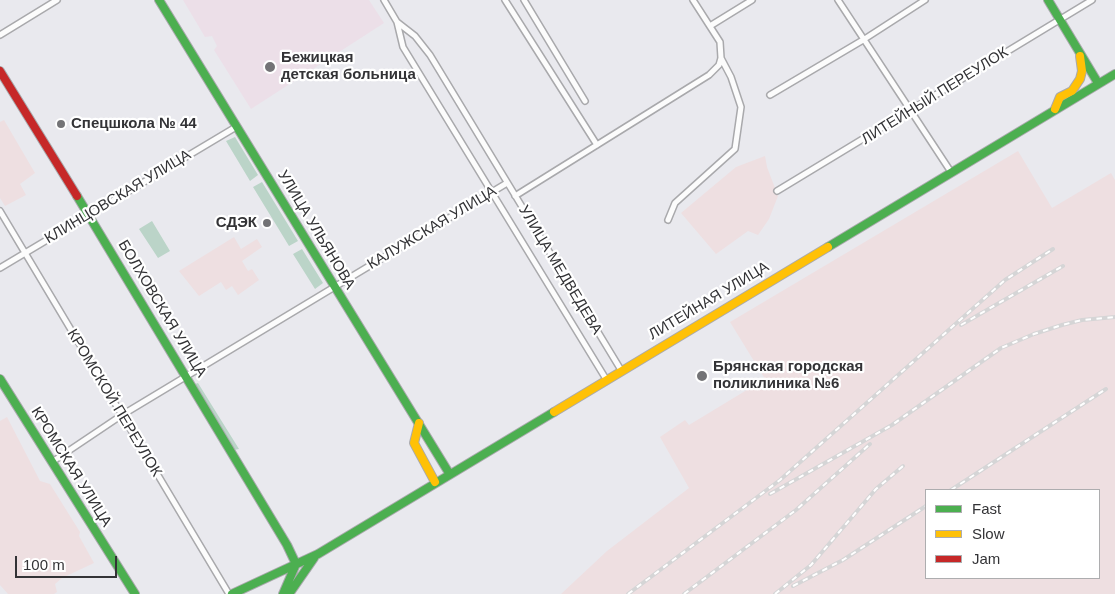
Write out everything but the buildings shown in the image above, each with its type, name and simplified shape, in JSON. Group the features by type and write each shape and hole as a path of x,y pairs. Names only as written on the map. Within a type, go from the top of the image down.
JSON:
{"main road":[{"name":"УЛИЦА УЛЬЯНОВА","path":"159,0 449,474"},
{"path":"1048,0 1098,83"},
{"path":"1055,110 1060,97 1072,91 1080,79 1082,71 1080,53"},
{"name":"БОЛХОВСКАЯ УЛИЦА","path":"0,71 187,376 288,545 296,564"},
{"name":"ЛИТЕЙНАЯ УЛИЦА","path":"230,594 318,554 1114,75"},
{"name":"КРОМСКАЯ УЛИЦА","path":"0,379 135,594"},
{"path":"419,423 414,443 435,482"},
{"name":"ЛИТЕЙНАЯ УЛИЦА","path":"289,594 303,571 318,554"},
{"path":"283,594 296,564"}],"street":[{"path":"0,35 57,0"},
{"name":"УЛИЦА МЕДВЕДЕВА","path":"384,0 397,22 403,47 606,379"},
{"path":"505,0 596,145"},
{"path":"524,0 585,101"},
{"path":"668,220 675,203 735,149 741,117 741,107 731,77 722,58 720,42 693,0"},
{"path":"710,26 752,0"},
{"path":"838,0 951,172"},
{"path":"770,95 863,40 924,0"},
{"name":"ЛИТЕЙНЫЙ ПЕРЕУЛОК","path":"778,191 1092,0"},
{"name":"УЛИЦА МЕДВЕДЕВА","path":"397,22 415,36 430,55 621,370"},
{"name":"КАЛУЖСКАЯ УЛИЦА","path":"515,196 709,75 722,58"},
{"name":"КЛИНЦОВСКАЯ УЛИЦА","path":"0,268 236,127"},
{"name":"КАЛУЖСКАЯ УЛИЦА","path":"52,462 187,376 507,183"},
{"name":"КРОМСКОЙ ПЕРЕУЛОК","path":"0,211 230,594"}],"shaded area":[{"name":"Бежицкая детская больница","path":"183,0 369,0 384,23 251,109 214,50 217,46 212,36 205,37"},
{"path":"4,120 35,173 20,184 26,195 5,206 0,198 0,122"},
{"path":"1018,151 1052,208 1111,173 1115,180 1115,594 561,594 607,551 689,488 660,437 685,420 689,425 765,379 730,322"},
{"path":"765,156 778,196 769,219 758,235 748,231 716,254 681,213 736,167"},
{"path":"234,237 241,249 257,239 262,247 242,261 248,271 252,269 259,280 238,295 232,286 226,290 221,282 199,296 179,271"},
{"path":"7,417 40,481 50,484 80,532 79,536 94,563 62,578 55,584 57,592 54,594 8,594 0,585 0,421"}],"green space":[{"path":"235,137 258,175 250,181 226,141"},
{"path":"262,182 298,241 289,246 253,187"},
{"path":"152,221 170,251 158,258 139,229"},
{"path":"302,249 323,283 315,289 293,254"},
{"path":"198,383 239,449 234,450 195,384"}],"railway":[{"path":"628,594 780,480 1005,280 1053,249"},
{"path":"961,325 1063,266"},
{"path":"770,494 892,425 1001,348 1062,325 1082,320 1115,317"},
{"path":"953,489 1106,389"},
{"path":"684,594 796,510 870,444"},
{"path":"775,594 811,565 876,489 903,466"},
{"path":"793,586 843,560 925,507"}],"traffic: fast":[{"path":"159,0 449,473"},
{"path":"1048,0 1098,83"},
{"path":"828,247 1115,74"},
{"path":"77,196 287,545 296,564 283,594"},
{"path":"0,379 135,594"},
{"path":"232,594 318,554 554,412"},
{"path":"289,594 314,558"}],"traffic: slow":[{"path":"1055,109 1060,97 1072,91 1080,79 1082,71 1080,56"},
{"path":"554,412 828,247"},
{"path":"419,423 414,443 435,482"}],"traffic: jam":[{"path":"0,71 77,196"}],"place":[{"name":"Бежицкая детская больница","path":"270,67"},
{"name":"Спецшкола № 44","path":"61,124"},
{"name":"СДЭК","path":"267,223"},
{"name":"Брянская городская поликлиника №6","path":"702,376"}]}
